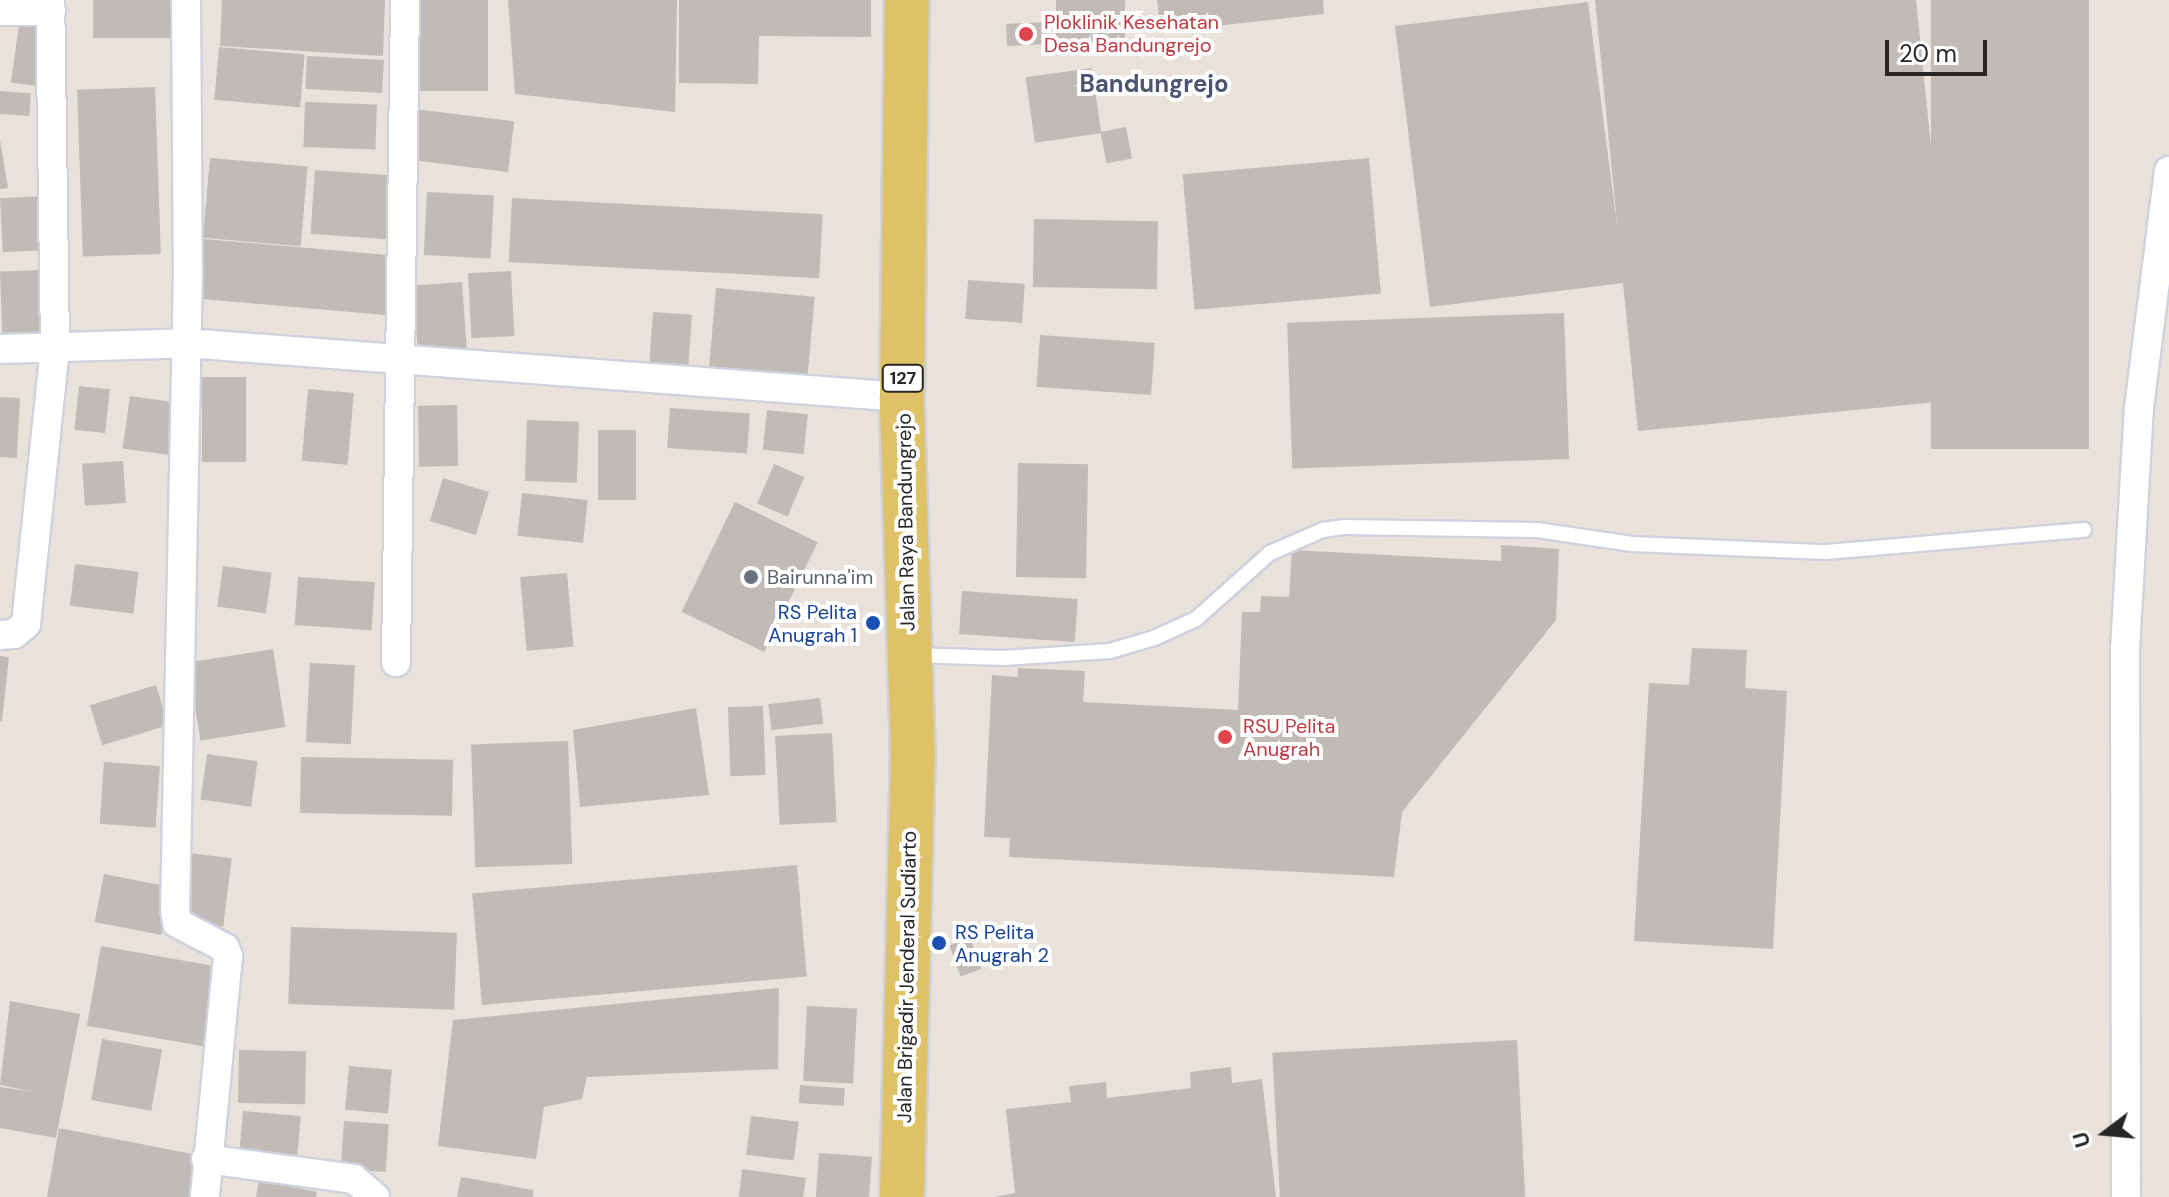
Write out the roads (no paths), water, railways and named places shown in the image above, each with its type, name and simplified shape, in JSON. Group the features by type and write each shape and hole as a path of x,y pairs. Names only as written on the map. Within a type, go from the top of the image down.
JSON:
{"main road":[{"name":"Jalan Raya Bandungrejo","path":"907,0 902,397 913,757"},
{"name":"Jalan Brigadir Jenderal Sudiarto","path":"902,1197 913,757"}],"street":[{"path":"186,0 186,343 175,910 177,923 225,948 228,956 206,1159 205,1197"},
{"path":"396,662 405,0"},
{"path":"0,11 50,6 55,347 26,624 14,634 0,635"},
{"path":"2126,1197 2125,649 2139,408 2169,171"},
{"path":"0,349 186,343 902,397"},
{"path":"206,1159 354,1179 375,1197"}],"lane":[{"path":"909,655 1003,658 1080,653 1154,638 1196,619 1270,553 1323,530 1345,527 1537,530 1632,544 1826,552 2084,530"}],"place":[{"name":"Ploklinik Kesehatan Desa Bandungrejo","path":"1026,34"},
{"name":"Bairunna'im","path":"751,577"},
{"name":"RS Pelita Anugrah 1","path":"873,623"},
{"name":"RSU Pelita Anugrah","path":"1225,737"},
{"name":"RS Pelita Anugrah 2","path":"939,943"}],"district":[{"name":"Bandungrejo","path":"1154,84"}]}
